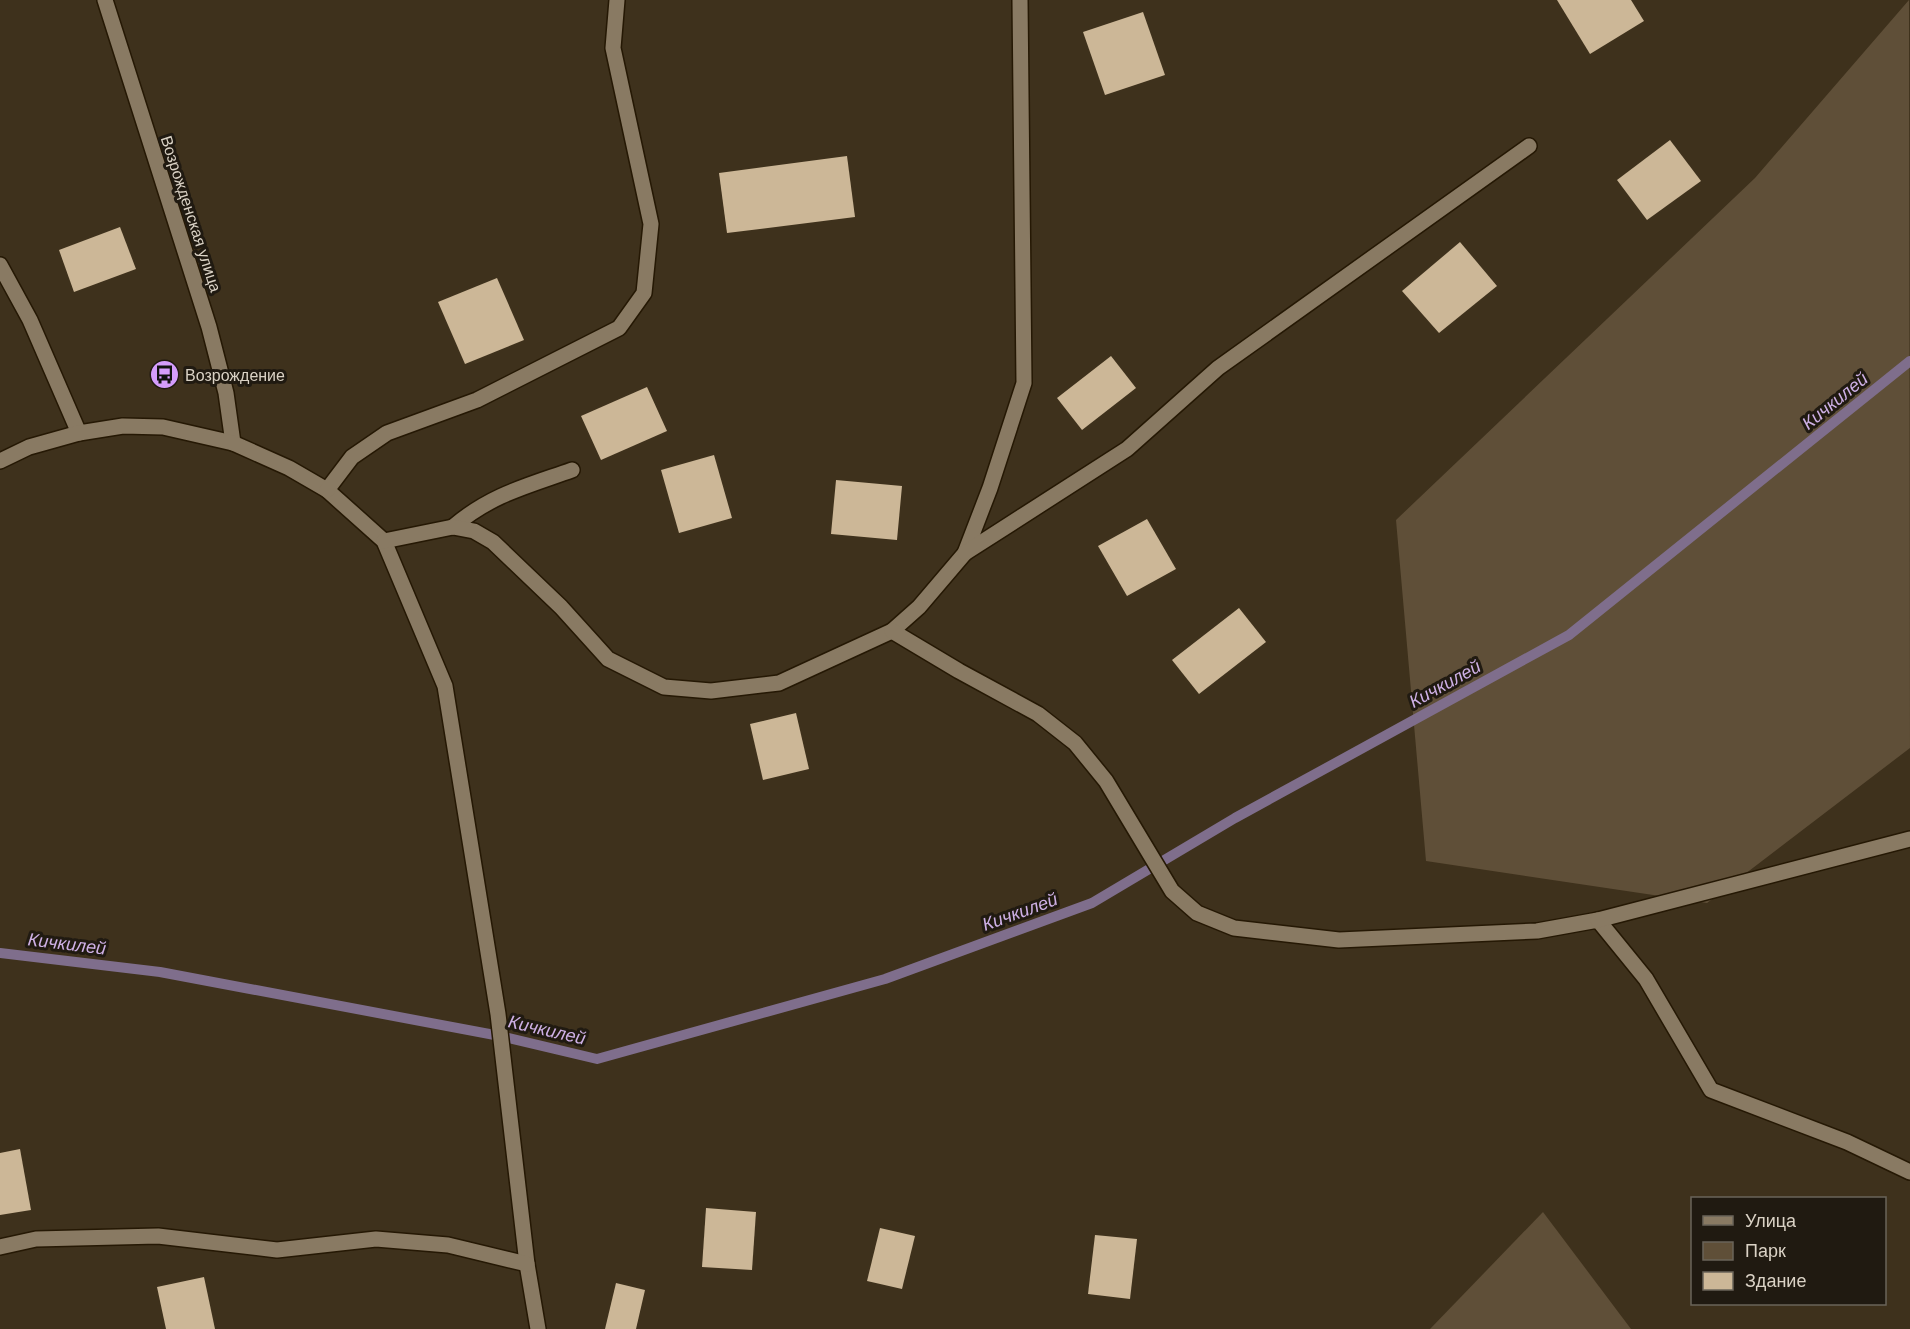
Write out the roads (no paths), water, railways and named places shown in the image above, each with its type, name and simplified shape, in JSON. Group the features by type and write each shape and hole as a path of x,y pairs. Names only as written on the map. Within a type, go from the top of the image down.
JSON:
{"street":[{"name":"Возрожденская улица","path":"105,0 209,327 226,393 233,442"},
{"path":"327,490 352,457 387,433 477,400 620,328 644,292 651,224 613,48 617,0"},
{"path":"965,553 990,489 1024,383 1020,0"},
{"path":"384,541 453,527 474,531 493,542 561,607 608,659 664,687 711,691 780,683 892,631 919,607 965,553 1127,449 1218,368 1529,146"},
{"path":"0,265 30,320 79,433"},
{"path":"0,461 29,447 79,433 123,426 163,427 233,442 289,468 327,490 384,541 445,686 498,1014 527,1264 538,1329"},
{"path":"453,527 473,510 494,498 572,470"},
{"path":"892,631 1038,714 1075,743 1106,781 1173,891 1197,913 1234,928 1339,940 1537,931 1598,920 1910,839"},
{"path":"1598,920 1646,979 1711,1090 1847,1142 1910,1172"},
{"path":"0,1247 36,1239 159,1236 277,1250 375,1239 448,1245 527,1264"}],"waterway":[{"name":"Кичкилей","path":"0,953 160,972 500,1036 597,1059 885,979 1092,903 1235,818 1569,635 1910,361"}],"place":[{"name":"Возрождение","path":"164,375"}]}
